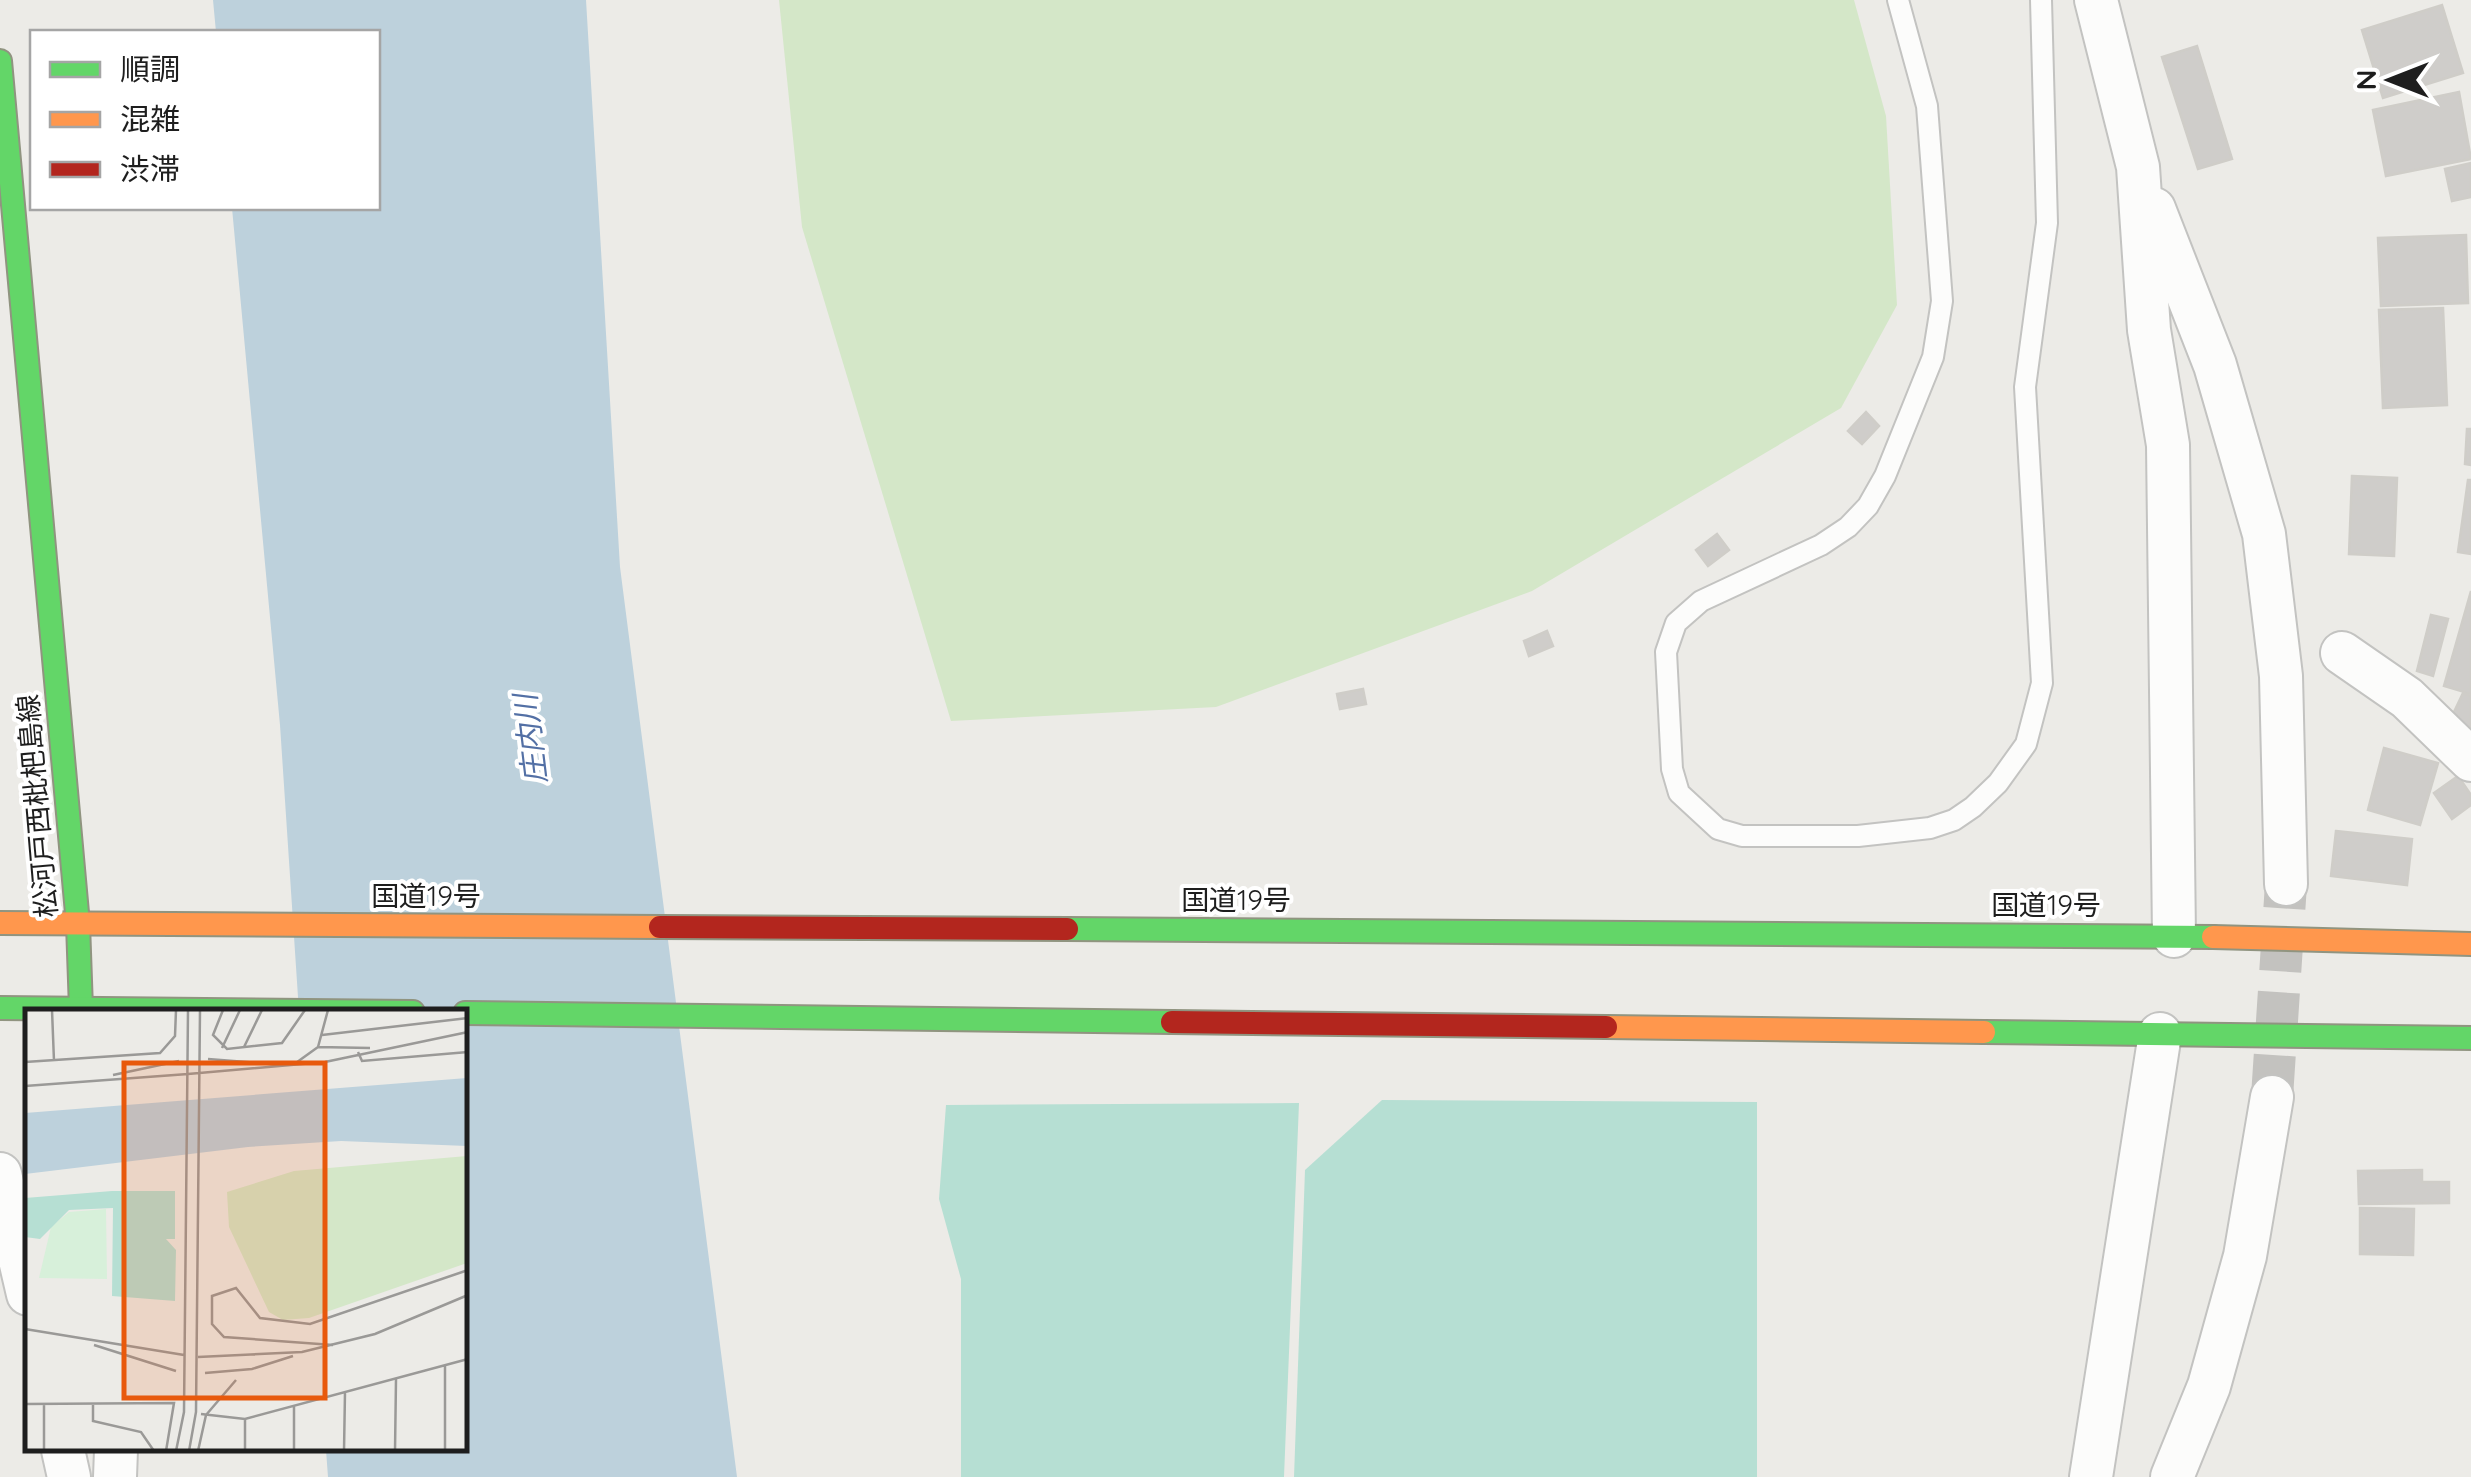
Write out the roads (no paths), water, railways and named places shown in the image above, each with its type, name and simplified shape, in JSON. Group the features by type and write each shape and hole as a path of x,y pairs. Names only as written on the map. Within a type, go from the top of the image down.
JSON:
{"main road":[{"name":"松河戸西枇杷島線","path":"0,61 10,319 89,1009"},
{"name":"国道19号","path":"0,923 2132,935 2471,944"},
{"path":"0,1008 44,1009"},
{"path":"468,1013 2471,1038"}],"street":[{"path":"2096,0 2138,167 2215,365 2264,534 2281,676 2286,884"},
{"path":"2138,167 2150,330 2168,444 2174,936"},
{"path":"2342,653 2407,698 2471,760"},
{"path":"2091,1477 2143,1034"},
{"path":"2172,1477 2209,1386 2245,1256 2272,1097"},
{"path":"0,1174 25,1281"},
{"path":"64,1452 70,1477"}],"lane":[{"path":"1898,0 1927,106 1942,301 1933,357 1885,476 1868,506 1848,527 1821,545 1701,601 1676,623 1666,652 1672,768 1678,793 1718,829 1742,836 1858,836 1930,828 1954,820 1974,807 1998,783 2026,744 2042,683 2025,387 2046,223 2041,0"}],"water":[{"name":"庄内川","path":"213,0 586,0 620,567 737,1477 328,1477 326,1452 468,1452 468,1009 299,1009 280,725 232,210 380,210 380,30 216,30"}],"tunnel":[{"path":"2272,1097 2286,884"}]}
